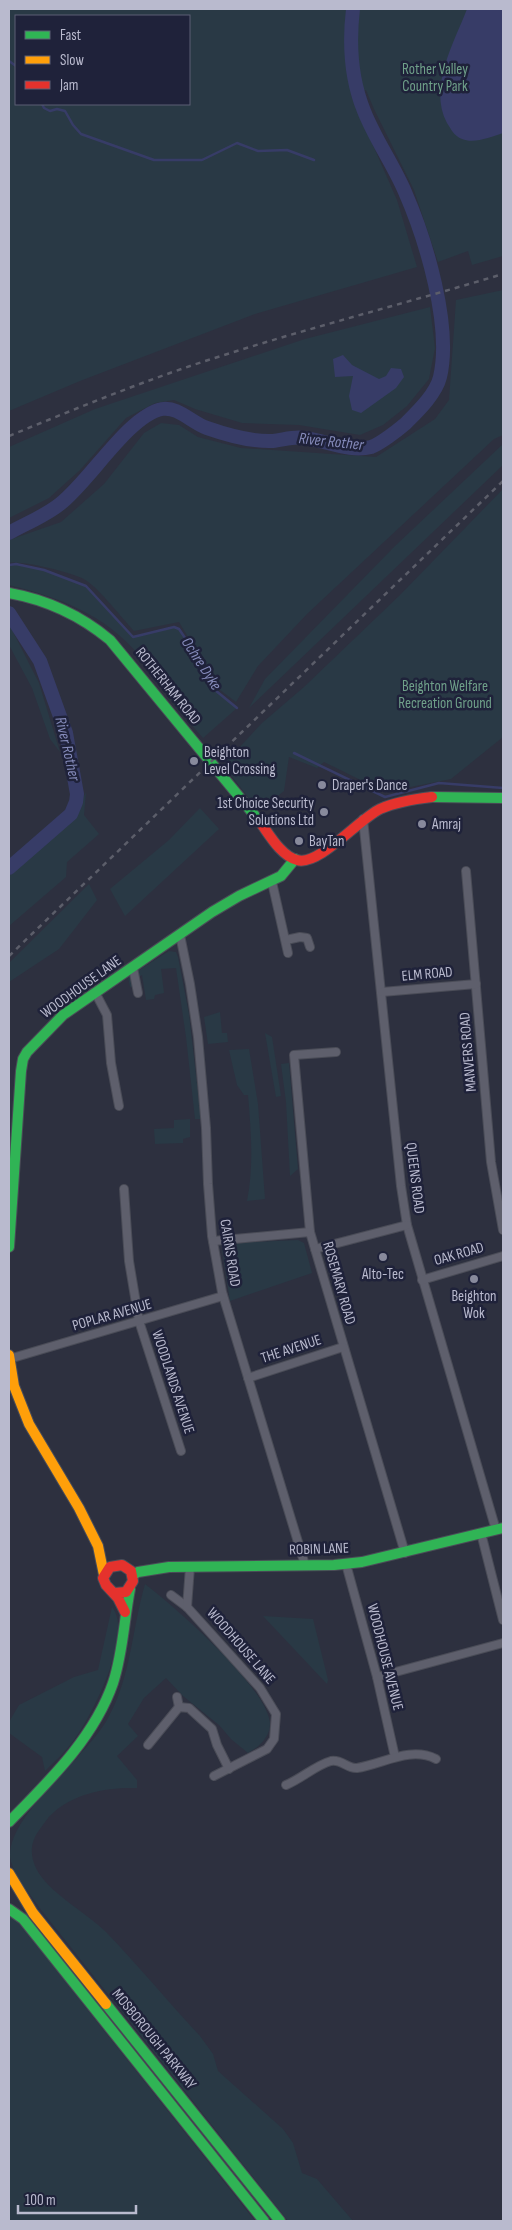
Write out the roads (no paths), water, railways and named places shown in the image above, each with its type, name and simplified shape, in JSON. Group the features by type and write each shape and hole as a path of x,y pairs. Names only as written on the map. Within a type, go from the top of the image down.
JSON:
{"main road":[{"name":"ROTHERHAM ROAD","path":"11,594 36,598 58,606 80,618 110,640 279,846 295,859"},
{"path":"295,859 303,861 312,858 347,834 363,819 405,801 433,796 503,798"},
{"name":"WOODHOUSE LANE","path":"9,1247 23,1059 41,1036 63,1014 96,994 239,896 272,882 285,874 295,859"},
{"path":"9,1355 14,1386 29,1424 79,1508 100,1552 106,1587 115,1594 125,1612"},
{"name":"ROBIN LANE","path":"133,1575 156,1568 190,1566 346,1564 500,1529"},
{"path":"100,1552 113,1565"},
{"path":"9,1822 57,1772 95,1719 112,1685 121,1648 125,1612 134,1580 128,1567 123,1564 113,1565 106,1570 104,1575"},
{"path":"115,1594 122,1594 130,1589"},
{"name":"MOSBOROUGH PARKWAY","path":"9,1873 33,1914 280,2221"},
{"name":"MOSBOROUGH PARKWAY","path":"9,1909 23,1919 264,2221"}],"street":[{"name":"QUEENS ROAD","path":"363,819 407,1225 422,1280 500,1529"},
{"name":"MANVERS ROAD","path":"466,871 491,1162 503,1230"},
{"path":"272,882 288,952"},
{"name":"CAIRNS ROAD","path":"180,935 198,1037 206,1128 207,1179 213,1241 223,1296 305,1566"},
{"path":"286,940 300,937 307,938 310,947"},
{"path":"133,968 138,993"},
{"name":"ELM ROAD","path":"382,992 476,984"},
{"path":"96,994 103,1003 107,1015 111,1063 119,1106"},
{"name":"ROSEMARY ROAD","path":"336,1052 294,1055 310,1232 405,1552"},
{"name":"WOODLANDS AVENUE","path":"124,1189 129,1261 138,1322 180,1451"},
{"path":"315,1249 407,1225"},
{"path":"213,1241 310,1232"},
{"name":"OAK ROAD","path":"422,1280 503,1256"},
{"name":"POPLAR AVENUE","path":"9,1359 223,1296"},
{"name":"THE AVENUE","path":"248,1378 343,1347"},
{"path":"481,1533 503,1617"},
{"name":"WOODHOUSE AVENUE","path":"346,1564 377,1677 395,1757"},
{"name":"WOODHOUSE LANE","path":"187,1607 190,1566"},
{"name":"WOODHOUSE LANE","path":"171,1596 187,1607 260,1688 276,1714 274,1739 267,1749 214,1776"},
{"path":"377,1677 503,1643"},
{"path":"177,1697 179,1707"},
{"path":"179,1707 189,1708 212,1729 217,1745 230,1769"},
{"path":"148,1745 179,1707"},
{"path":"286,1785 333,1761 342,1762 355,1768 395,1757 421,1753 436,1759"}],"water":[{"path":"467,9 503,9 503,133 472,141 459,138 451,130 442,109 440,95 445,65"},
{"path":"343,355 352,365 379,379 386,376 391,368 401,369 404,377 396,388 361,413 352,410 349,396 353,376 335,377 333,359"}],"waterway":[{"name":"River Rother","path":"9,533 60,504 72,494 123,436 149,414 162,409 179,412 201,426 248,439 273,441 300,438 346,447 363,448 379,443 402,427 435,390 440,377 443,356 443,333 435,283 413,212 400,182 368,121 356,86 352,61 353,9"},
{"path":"9,61 15,65"},
{"path":"42,105 50,111 57,109 65,111 81,134 154,160 202,160 237,143 258,151 287,150 314,160"},
{"name":"Ochre Dyke","path":"9,565 16,564 44,570 86,586 133,637 174,627 179,629 200,660 215,690 237,708"},
{"name":"River Rother","path":"9,613 40,661 66,733 77,794 71,814 9,868"},
{"name":"Ochre Dyke","path":"294,753 385,797 439,783 503,788"}],"railway":[{"path":"9,436 124,390 193,365 503,274"},
{"path":"9,956 503,481"}],"place":[{"name":"Beighton Level Crossing","path":"194,761"},
{"name":"Draper's Dance","path":"322,785"},
{"name":"1st Choice Security Solutions Ltd","path":"324,812"},
{"name":"Amraj","path":"422,824"},
{"name":"BayTan","path":"299,841"},
{"name":"Alto-Tec","path":"383,1257"},
{"name":"Beighton Wok","path":"474,1279"}],"park label":[{"name":"Rother Valley Country Park","path":"435,78"},
{"name":"Beighton Welfare Recreation Ground","path":"445,694"}]}
